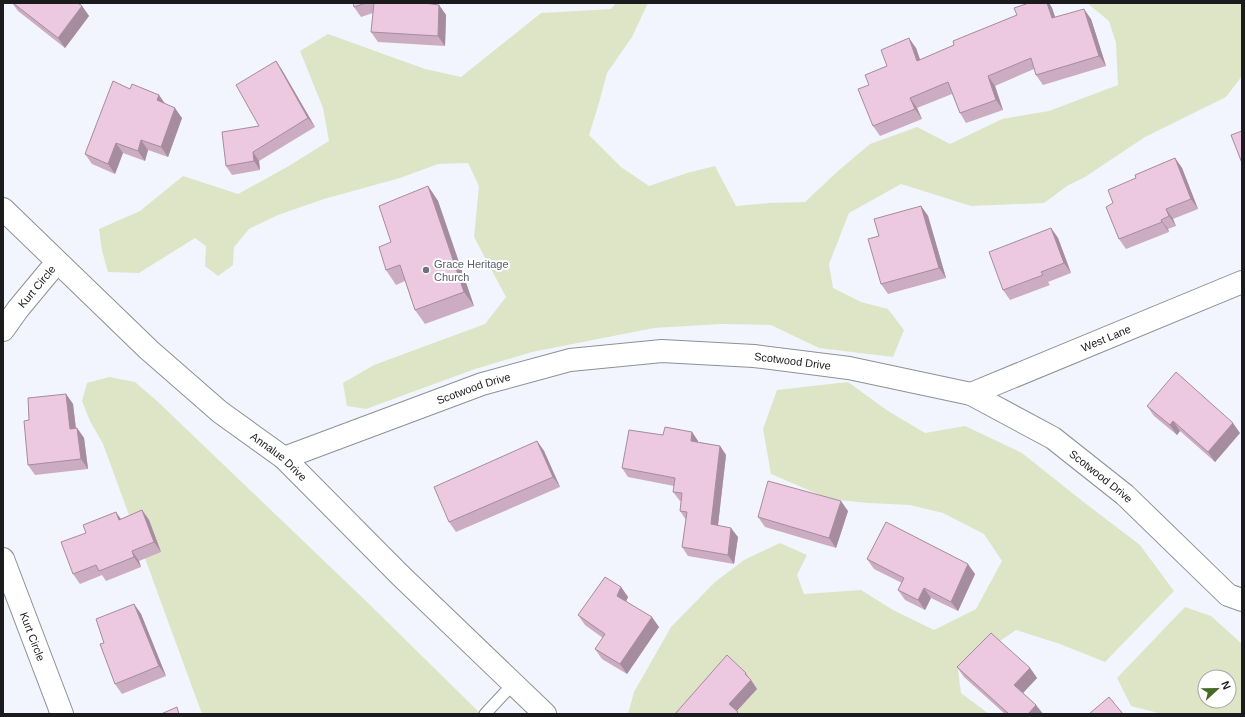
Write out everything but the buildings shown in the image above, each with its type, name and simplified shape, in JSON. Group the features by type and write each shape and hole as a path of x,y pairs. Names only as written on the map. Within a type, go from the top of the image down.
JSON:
{"street":[{"name":"Annalue Drive","path":"3,209 149,350 220,412 284,458 400,575 545,714"},
{"name":"Kurt Circle","path":"3,330 18,309 57,262"},
{"name":"West Lane","path":"971,394 1242,282"},
{"name":"Scotwood Drive","path":"284,458 482,384 570,360 662,351 754,356 849,368 971,394 1053,438 1125,495 1235,598 1242,615"},
{"name":"Kurt Circle","path":"3,559 62,714"}],"lane":[{"path":"485,714 513,684"}],"green space":[{"path":"616,3 648,3 632,37 607,73 589,135 621,167 649,186 687,173 715,166 736,206 805,202 870,144 917,127 950,144 1002,119 1049,111 1118,85 1116,43 1109,21 1087,3 1242,3 1242,76 1226,97 1145,137 1085,177 1067,186 1044,203 971,206 901,184 849,213 829,264 833,288 861,302 888,309 904,330 893,357 819,348 771,325 721,324 654,328 532,352 475,369 366,409 347,406 343,383 374,365 485,324 506,297 474,237 479,186 468,163 438,164 400,178 324,199 278,215 249,229 234,247 233,265 218,276 205,266 206,246 195,238 139,273 108,272 102,251 99,229 140,211 183,176 238,194 287,167 329,141 323,108 300,51 328,34 425,69 461,77 541,13 611,9"},
{"path":"109,377 135,382 156,400 367,602 481,714 202,714 103,444 90,421 82,401 87,383"},
{"path":"848,382 888,411 925,433 965,426 1022,453 1140,545 1174,591 1105,662 1060,644 1016,630 958,670 961,693 989,714 628,714 634,692 671,627 715,582 744,560 780,543 807,555 797,575 804,594 861,590 893,610 934,630 976,609 1002,561 984,534 943,513 910,505 829,499 771,474 763,429 777,390"},
{"path":"1185,607 1211,616 1242,644 1242,714 1162,714 1131,706 1117,678"}],"place":[{"name":"Grace Heritage Church","path":"426,270"}]}
